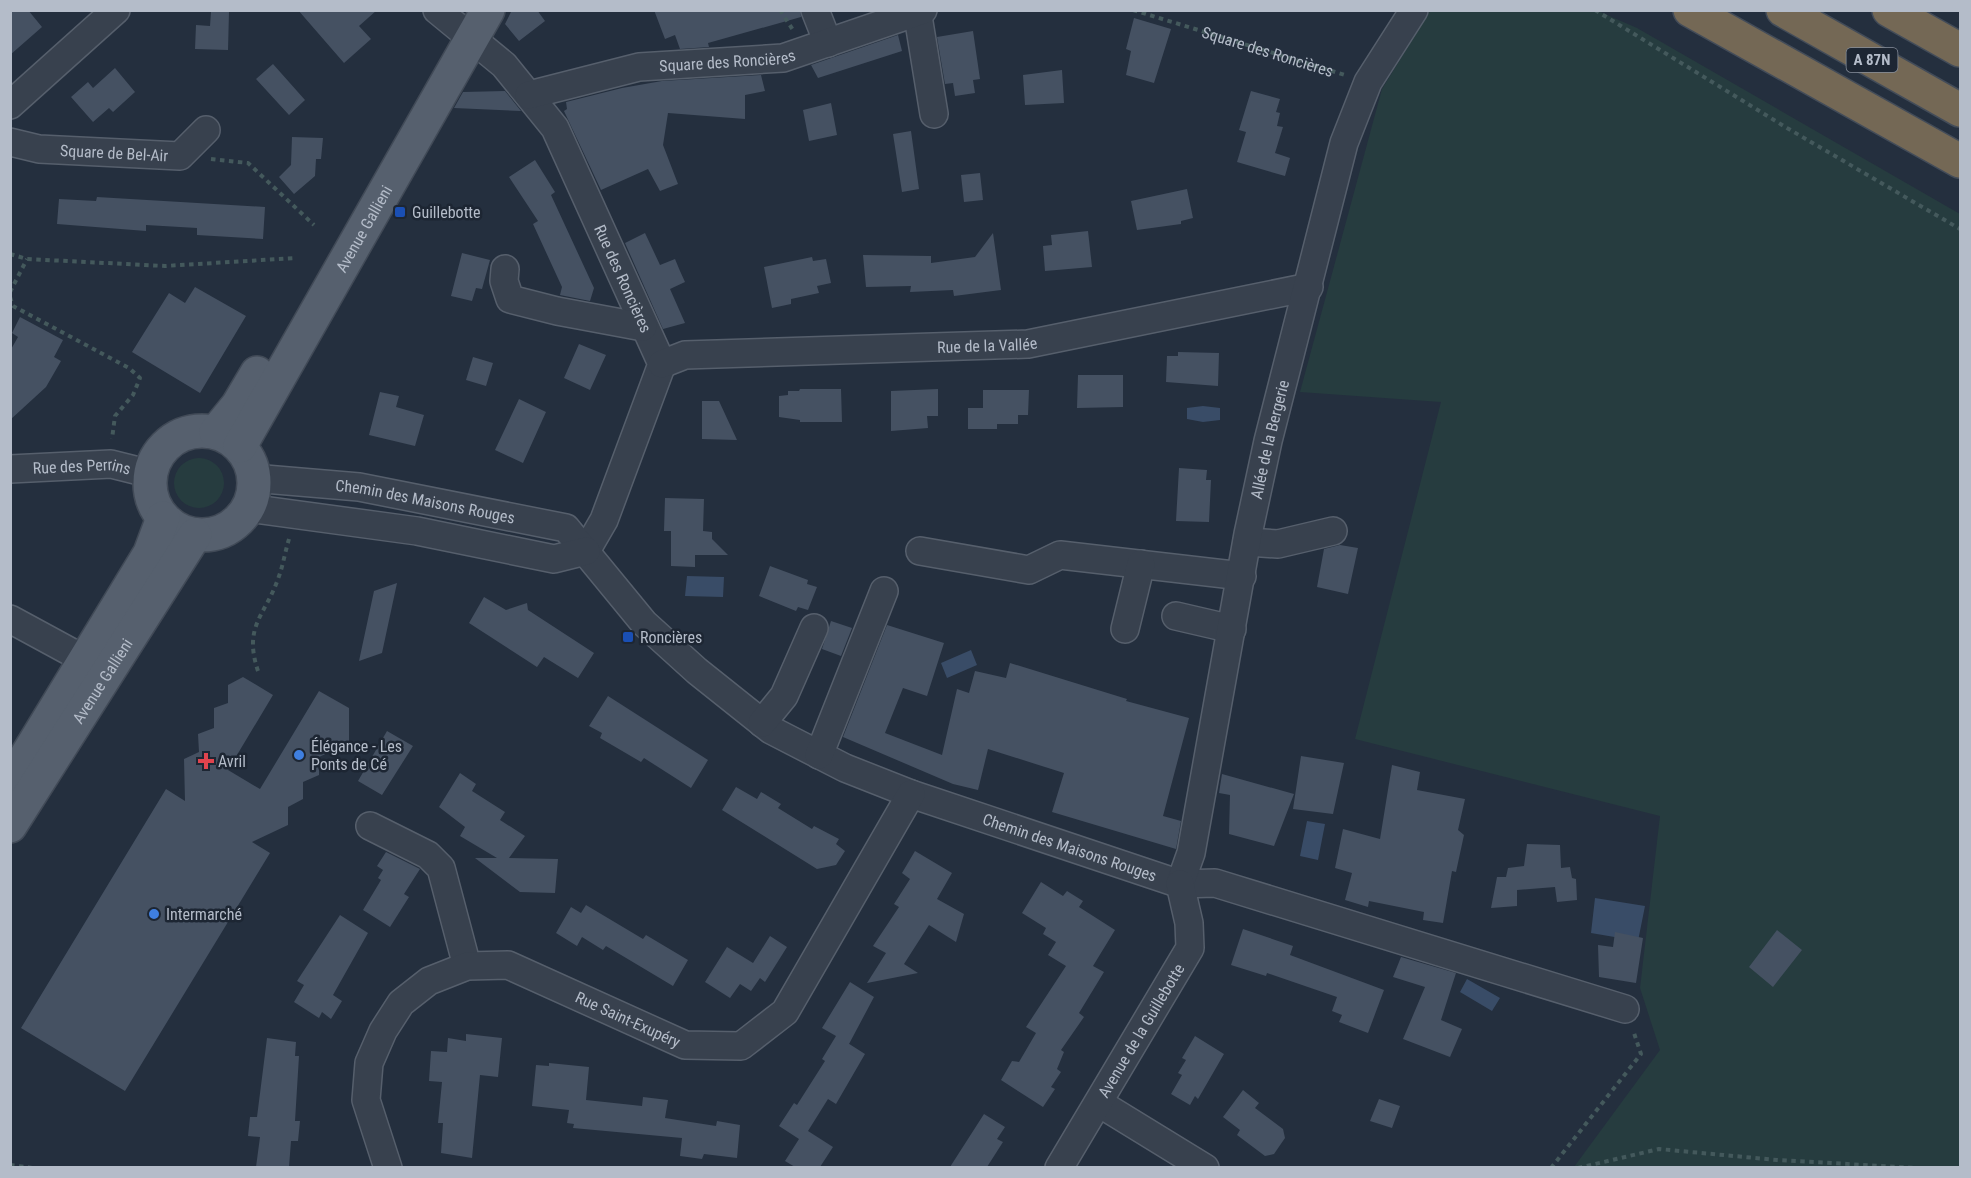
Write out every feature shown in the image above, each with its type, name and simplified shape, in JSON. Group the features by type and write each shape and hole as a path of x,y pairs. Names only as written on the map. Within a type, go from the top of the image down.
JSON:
{"highway":[{"path":"1690,10 1960,161"},
{"name":"A 87N","path":"1783,10 1960,110"},
{"path":"1889,10 1959,49"},
{"path":"1903,10 1959,49"}],"main road":[{"name":"Avenue Gallieni","path":"228,439 244,395 461,25 488,10"},
{"path":"198,430 228,439 253,469 251,493 238,521 224,531 195,535 164,518 153,497 151,474 156,458 174,440 198,430"},
{"name":"Avenue Gallieni","path":"10,826 97,666 164,518"},
{"name":"Avenue Gallieni","path":"10,783 195,535"}],"street":[{"path":"10,105 116,10"},
{"path":"815,10 828,43"},
{"name":"Allée de la Bergerie","path":"1180,884 1191,853 1247,542 1268,441 1344,143 1368,82 1414,10"},
{"path":"919,11 934,114"},
{"name":"Square des Roncières","path":"529,96 639,67 783,58 919,11"},
{"name":"Rue des Roncières","path":"461,25 504,65 555,128 643,327 662,364"},
{"name":"Square de Bel-Air","path":"10,142 39,149 180,156 206,130"},
{"path":"505,269 504,281 510,299 557,311 643,327"},
{"name":"Rue de la Vallée","path":"662,364 685,355 1028,344 1309,287"},
{"path":"586,551 604,520 662,364"},
{"name":"Rue des Perrins","path":"10,469 111,464 151,474"},
{"name":"Chemin des Maisons Rouges","path":"251,493 359,487 566,528 644,623 697,671 762,723 845,768 911,794 1180,884 1215,883 1625,1009"},
{"name":"Chemin des Maisons Rouges","path":"251,493 554,559 586,551"},
{"path":"1247,542 1278,544 1333,531"},
{"path":"920,551 1029,570 1060,555 1242,576"},
{"path":"1125,629 1141,564"},
{"path":"819,755 884,591"},
{"path":"1176,616 1232,629"},
{"path":"10,619 97,666"},
{"path":"762,723 784,696 814,628"},
{"name":"Rue Saint-Exupéry","path":"388,1167 366,1100 369,1063 383,1031 401,1004 429,981 467,966 508,965 685,1045 741,1046 785,1012 911,794"},
{"path":"370,826 428,855 441,868 467,966"},
{"name":"Avenue de la Guillebotte","path":"1059,1167 1190,948 1189,923 1180,884"},
{"path":"1099,1103 1205,1167"}],"path":[{"name":"Square des Roncières","path":"1133,10 1368,82"},
{"path":"1595,10 1787,128 1960,229"},
{"path":"180,156 248,163 314,225"},
{"path":"10,254 27,259 165,266 295,258"},
{"path":"10,292 27,259"},
{"path":"10,297 13,306 129,368 140,378 133,395 115,416 112,445"},
{"path":"258,670 254,630 257,618 278,581 291,534"},
{"path":"1551,1167 1641,1054 1625,1009"},
{"path":"1578,1167 1659,1149 1777,1160 1918,1167"},
{"path":"10,1165 33,1167"}],"green space":[{"path":"1430,11 1598,11 1637,28 1960,214 1960,1167 1574,1167 1660,1050 1640,988 1660,816 1355,739 1441,402 1300,392 1382,89"},
{"path":"194,458 204,458 217,465 224,478 224,488 217,501 204,508 194,508 185,504 178,497 174,488 174,478 178,469 185,462"}],"water":[{"path":"1203,406 1220,408 1220,420 1203,422 1187,419 1187,408"},
{"path":"687,576 724,577 723,597 685,596"},
{"path":"971,650 977,665 947,678 941,663"},
{"path":"1307,821 1325,824 1318,860 1300,856"},
{"path":"1595,898 1645,906 1638,941 1591,933"},
{"path":"1467,979 1500,998 1492,1011 1460,992"}],"building":[{"path":"10,10 28,10 42,27 10,55"},
{"path":"298,10 377,10 359,26 371,39 344,63"},
{"path":"512,10 537,10 545,21 519,41 505,24"},
{"path":"654,10 800,10 801,17 708,43 709,47 680,49 675,35 665,39"},
{"path":"211,12 229,12 228,50 195,49 196,25 210,26"},
{"path":"1134,18 1171,29 1154,83 1126,75 1131,51 1126,49"},
{"path":"973,31 980,79 973,80 975,93 955,96 953,83 945,84 937,37"},
{"path":"898,35 902,51 818,78 811,65"},
{"path":"273,64 305,100 289,115 256,79"},
{"path":"115,68 135,92 113,112 109,108 93,122 71,97 88,82 93,88"},
{"path":"1062,70 1064,103 1025,105 1023,75"},
{"path":"761,75 765,91 745,95 745,119 668,113 663,145 678,184 660,191 648,169 601,190 564,111 567,109 566,102 622,88 662,81"},
{"path":"505,91 521,111 454,108 463,92"},
{"path":"1251,91 1280,99 1276,112 1280,113 1277,126 1283,127 1275,153 1290,158 1285,176 1237,162 1246,132 1239,130"},
{"path":"831,103 837,135 809,141 803,110"},
{"path":"911,131 919,189 902,192 893,134"},
{"path":"292,137 323,138 321,159 316,159 315,176 294,194 279,177 291,165"},
{"path":"535,160 555,192 551,195 594,288 590,301 560,295 562,287 533,224 538,221 509,177"},
{"path":"980,173 983,200 964,202 961,175"},
{"path":"1187,189 1193,218 1181,221 1181,224 1137,230 1131,201"},
{"path":"97,197 265,207 263,239 197,235 197,228 146,225 146,231 57,224 59,199 96,201"},
{"path":"1088,231 1092,267 1045,271 1043,246 1052,245 1051,235"},
{"path":"645,233 660,265 675,259 685,282 670,289 685,323 663,329 625,243"},
{"path":"993,233 1001,290 954,296 953,290 910,292 911,286 866,287 863,255 931,256 931,263 975,257"},
{"path":"462,253 490,260 482,289 476,288 472,301 451,296"},
{"path":"812,257 813,261 826,259 831,283 817,286 819,293 791,299 791,304 772,308 764,267"},
{"path":"195,287 246,316 200,393 132,352 169,293 185,303"},
{"path":"20,317 63,340 54,357 61,361 46,387 10,420 10,351 18,337 12,333"},
{"path":"579,344 606,355 590,390 564,378"},
{"path":"1178,352 1219,353 1218,386 1166,382 1167,356 1178,356"},
{"path":"473,357 493,363 486,386 466,380"},
{"path":"1078,375 1123,375 1123,407 1077,408"},
{"path":"800,389 841,389 842,422 800,422 800,420 779,417 779,396 788,395 788,391 799,391"},
{"path":"938,389 938,416 927,416 928,428 891,431 891,391"},
{"path":"983,390 1029,390 1028,415 1018,415 1018,424 997,424 997,429 968,429 968,408 983,408"},
{"path":"380,392 399,396 396,407 424,415 415,446 369,435"},
{"path":"519,399 546,412 523,463 495,450"},
{"path":"702,401 719,401 737,440 702,439"},
{"path":"1179,468 1207,470 1206,480 1211,480 1209,522 1176,521"},
{"path":"665,498 704,499 703,531 712,532 712,539 728,555 695,555 695,567 671,566 671,531 664,531"},
{"path":"1340,545 1358,548 1348,594 1317,587 1324,549"},
{"path":"770,566 808,580 807,584 817,587 808,610 798,607 796,611 759,596"},
{"path":"397,583 382,653 359,661 374,591"},
{"path":"484,597 506,610 527,603 528,610 594,653 578,678 544,657 537,667 469,623"},
{"path":"831,621 852,628 841,656 822,649"},
{"path":"887,625 944,643 927,696 903,688 885,733 942,755 957,689 969,693 975,671 1006,678 1010,663 1127,699 1126,701 1189,718 1163,816 1181,821 1176,849 1052,812 1064,773 988,749 978,790 953,784 843,737"},
{"path":"243,677 273,695 228,770 260,789 319,691 349,708 349,743 319,757 319,775 303,782 303,799 288,807 288,825 252,842 270,853 125,1091 21,1028 166,789 185,801 184,759 199,752 198,734 214,728 214,708 228,703 228,685"},
{"path":"608,696 708,760 691,788 644,758 641,762 600,738 602,733 589,726"},
{"path":"387,731 413,746 382,795 358,781"},
{"path":"1301,756 1344,763 1333,814 1293,809"},
{"path":"1392,765 1420,772 1417,790 1465,799 1458,830 1464,835 1456,872 1452,871 1443,923 1423,920 1424,912 1369,901 1368,907 1345,900 1352,873 1335,868 1343,829 1380,839"},
{"path":"460,773 476,784 472,791 505,812 500,820 525,836 509,858 558,859 555,893 520,892 475,858 497,858 460,836 465,827 439,807"},
{"path":"1222,774 1294,794 1274,846 1229,834 1230,795 1219,793"},
{"path":"736,787 757,799 761,792 781,804 778,808 812,829 814,826 839,839 836,844 845,851 836,865 817,869 722,810"},
{"path":"1527,844 1560,845 1561,868 1570,867 1572,878 1576,879 1577,900 1557,902 1555,887 1517,890 1517,906 1491,908 1497,877 1506,877 1508,868 1524,866"},
{"path":"915,851 952,873 937,899 964,914 956,942 929,925 904,964 918,973 867,983 886,953 873,946 899,907 894,904 910,879 902,873"},
{"path":"386,852 420,869 404,894 409,897 390,927 363,910 381,880 378,878 383,870 377,866"},
{"path":"1041,882 1063,896 1067,891 1083,901 1079,907 1115,930 1093,966 1104,972 1079,1013 1084,1017 1061,1050 1064,1052 1057,1069 1061,1072 1051,1087 1055,1089 1043,1107 1001,1080 1012,1061 1019,1062 1036,1033 1026,1027 1066,966 1048,955 1056,942 1043,934 1046,928 1022,913"},
{"path":"586,905 643,939 646,935 688,960 673,986 606,946 603,950 582,937 577,946 556,933 571,907 581,913"},
{"path":"340,915 368,933 333,995 342,1001 331,1019 322,1012 319,1018 294,1002 304,985 297,981"},
{"path":"1243,929 1293,946 1290,955 1384,990 1368,1033 1339,1022 1342,1015 1332,1011 1337,997 1267,973 1266,976 1231,965"},
{"path":"1777,930 1802,950 1773,987 1749,967"},
{"path":"1615,932 1643,938 1636,983 1599,977 1598,945 1613,947"},
{"path":"770,936 787,947 765,982 760,978 751,991 740,984 730,998 705,982 727,947 753,963"},
{"path":"1401,957 1456,973 1441,1020 1462,1029 1450,1057 1403,1039 1425,987 1393,977"},
{"path":"850,982 874,997 849,1044 865,1054 836,1104 828,1099 808,1131 833,1147 820,1167 795,1167 785,1161 799,1139 779,1126 794,1103 797,1105 825,1061 822,1059 836,1036 822,1028"},
{"path":"466,1034 502,1038 498,1077 480,1075 472,1158 441,1153 443,1123 438,1123 442,1082 429,1081 431,1051 447,1052 448,1038 466,1041"},
{"path":"1195,1036 1224,1054 1198,1099 1195,1096 1190,1105 1171,1094 1182,1075 1178,1073 1186,1060 1182,1058"},
{"path":"267,1038 296,1042 295,1056 299,1056 295,1121 300,1121 298,1141 291,1141 289,1167 256,1167 260,1137 248,1136 250,1117 257,1117"},
{"path":"549,1063 589,1067 586,1100 642,1106 643,1097 668,1100 665,1118 716,1126 717,1121 740,1125 737,1158 704,1154 702,1159 680,1156 682,1138 573,1128 574,1124 567,1123 569,1110 532,1106 536,1065 549,1066"},
{"path":"1243,1090 1259,1103 1255,1108 1283,1129 1285,1138 1274,1154 1265,1156 1237,1135 1240,1130 1223,1117"},
{"path":"1379,1099 1400,1106 1392,1128 1370,1121"},
{"path":"984,1114 1005,1127 997,1139 1003,1142 987,1167 950,1167"}],"place":[{"name":"Guillebotte","path":"400,212"},
{"name":"Roncières","path":"628,637"},
{"name":"Élégance - Les Ponts de Cé","path":"299,755"},
{"name":"Avril","path":"206,761"},
{"name":"Intermarché","path":"154,914"}]}
